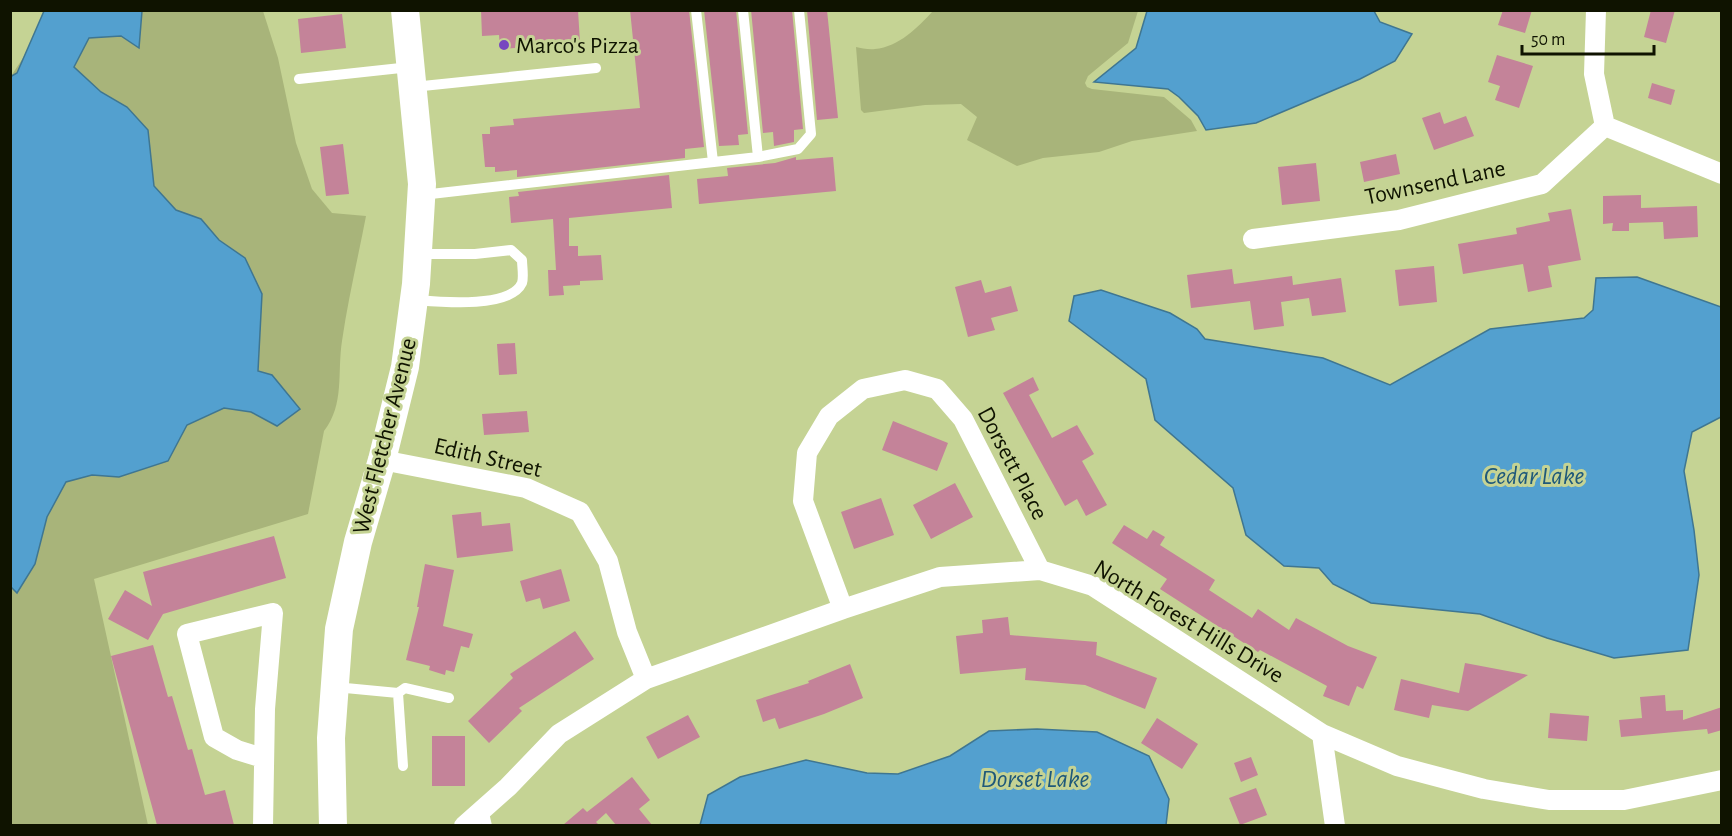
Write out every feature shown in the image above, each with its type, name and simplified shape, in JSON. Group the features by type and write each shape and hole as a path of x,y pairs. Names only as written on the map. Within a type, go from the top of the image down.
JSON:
{"main road":[{"name":"West Fletcher Avenue","path":"333,825 331,738 339,629 358,542 382,460 405,367 414,300 422,184 405,10"}],"street":[{"path":"1596,10 1594,74 1605,126 1722,174"},
{"name":"Townsend Lane","path":"1253,238 1398,220 1542,184 1605,126"},
{"name":"Dorsett Place","path":"843,609 803,501 807,453 829,416 863,389 904,381 937,388 963,419 1040,570"},
{"name":"Edith Street","path":"382,460 526,488 580,512 608,561 627,632 646,679"},
{"name":"North Forest Hills Drive","path":"464,825 485,817 508,787 559,734 646,679 843,609 940,578 1040,570 1093,586 1322,734 1397,766 1484,789 1550,800 1624,800 1722,780"},
{"path":"263,758 237,750 214,737 186,634 273,613 263,758 263,825"},
{"path":"1322,734 1335,825"}],"lane":[{"path":"696,10 713,162"},
{"path":"743,10 758,157"},
{"path":"422,195 758,157 798,149 811,134 799,10"},
{"path":"299,79 412,77 596,68"},
{"path":"414,300 458,302 496,299 514,293 523,281 522,260 511,250 475,254 418,254"},
{"path":"335,687 398,693 405,688 449,698"},
{"path":"398,693 403,766"}],"green space":[{"path":"48,11 263,11 278,58 296,143 312,189 332,213 366,216 344,325 338,399 331,421 324,431 308,514 94,579 148,825 11,826 11,76"},
{"path":"933,11 1138,11 1128,43 1088,76 1085,83 1092,89 1164,97 1191,120 1197,131 1132,141 1099,152 1043,158 1017,166 967,140 977,117 961,104 925,105 864,113 861,110 856,47 873,49 892,44 914,30"}],"water":[{"path":"44,11 142,11 139,48 121,36 89,38 74,67 101,92 127,107 148,130 154,186 176,210 201,219 219,240 245,258 262,294 258,371 272,375 300,409 277,426 251,412 224,408 187,425 168,461 119,477 92,475 66,482 47,517 35,564 17,593 10,586 10,77 17,73"},
{"path":"1147,11 1374,11 1380,22 1412,34 1395,61 1360,79 1256,123 1206,130 1198,116 1168,89 1094,82 1136,48"},
{"name":"Cedar Lake","path":"1637,277 1721,307 1721,417 1692,432 1684,471 1699,575 1688,650 1614,658 1547,638 1480,614 1371,603 1333,584 1319,568 1284,566 1246,535 1233,488 1155,420 1146,379 1069,321 1074,296 1101,290 1170,313 1197,329 1205,339 1323,358 1390,385 1490,329 1584,318 1593,310 1596,278"},
{"name":"Dorset Lake","path":"1037,729 1097,732 1149,756 1169,799 1166,825 700,825 708,795 740,777 806,760 867,773 898,774 950,756 989,731"}],"building":[{"path":"481,10 578,10 580,43 500,49 499,35 482,36"},
{"path":"630,10 689,10 704,147 685,149 685,158 517,177 517,170 495,172 495,167 485,167 482,134 490,134 490,127 514,125 513,119 640,108"},
{"path":"704,10 736,10 748,134 738,135 739,145 719,146"},
{"path":"751,10 792,10 803,129 794,130 794,142 774,146 773,132 763,133"},
{"path":"807,10 827,10 838,118 817,120"},
{"path":"1503,10 1532,10 1525,33 1498,25"},
{"path":"1651,10 1675,10 1666,43 1644,37"},
{"path":"342,14 346,48 301,53 298,19"},
{"path":"1497,55 1533,66 1519,108 1495,100 1500,86 1488,82"},
{"path":"1652,83 1675,90 1671,105 1648,98"},
{"path":"1440,112 1444,124 1466,116 1474,136 1434,150 1422,118"},
{"path":"343,144 349,194 326,196 320,147"},
{"path":"1396,154 1400,174 1364,182 1360,162"},
{"path":"796,157 796,160 833,157 836,191 699,204 697,179 728,176 727,168 775,163"},
{"path":"1316,163 1320,201 1282,205 1278,167"},
{"path":"669,175 672,208 569,218 569,246 578,246 578,256 601,255 603,280 580,281 580,285 563,286 564,295 549,296 548,270 556,270 553,219 511,223 509,197 519,196 518,192"},
{"path":"1641,195 1641,208 1697,206 1698,237 1664,239 1663,222 1629,223 1629,231 1612,231 1613,223 1603,224 1603,196"},
{"path":"1571,209 1581,260 1548,266 1552,287 1528,292 1523,264 1463,274 1458,244 1517,234 1516,228 1550,221 1548,213"},
{"path":"1434,266 1437,302 1399,306 1395,270"},
{"path":"1232,269 1234,284 1292,276 1293,285 1341,278 1346,312 1312,316 1309,298 1281,302 1284,326 1254,330 1250,301 1191,308 1187,275"},
{"path":"981,280 985,293 1011,286 1018,311 991,318 995,330 968,337 955,287"},
{"path":"515,343 517,374 499,375 497,344"},
{"path":"1033,377 1039,390 1029,395 1052,438 1077,425 1094,454 1082,461 1107,505 1086,516 1077,499 1065,506 1003,393"},
{"path":"527,411 529,432 484,435 482,414"},
{"path":"893,421 948,443 937,471 882,450"},
{"path":"955,483 973,517 931,539 913,505"},
{"path":"881,498 894,535 854,549 841,512"},
{"path":"481,512 482,526 510,523 513,551 457,558 452,515"},
{"path":"1124,525 1147,539 1153,530 1165,537 1160,545 1215,580 1209,590 1252,618 1258,609 1289,630 1296,618 1348,646 1377,657 1363,689 1357,686 1349,706 1323,696 1327,686 1260,650 1258,652 1160,589 1167,579 1112,543"},
{"path":"274,536 286,578 163,614 148,640 108,619 125,590 152,606 143,572"},
{"path":"425,564 454,570 443,626 473,634 469,648 461,646 454,672 446,670 445,675 429,670 430,666 406,660 419,607 417,607"},
{"path":"561,569 570,601 543,609 540,598 526,602 520,581"},
{"path":"1008,617 1010,635 1097,642 1096,655 1157,678 1145,709 1085,685 1025,680 1026,668 960,674 956,636 983,633 982,620"},
{"path":"575,631 594,659 519,708 522,711 489,743 468,721 513,678 510,674"},
{"path":"153,645 168,697 172,696 188,750 192,749 205,795 225,790 234,825 157,825 111,656"},
{"path":"1465,663 1528,675 1468,711 1432,705 1429,718 1394,710 1401,679 1459,693"},
{"path":"850,664 863,698 779,729 775,718 763,722 756,700 809,683 808,681"},
{"path":"1665,695 1666,711 1683,710 1683,720 1722,707 1722,730 1708,734 1707,729 1621,737 1619,720 1642,718 1640,697"},
{"path":"1550,713 1589,716 1587,741 1548,738"},
{"path":"688,715 700,737 658,759 646,737"},
{"path":"1157,718 1198,744 1182,769 1141,743"},
{"path":"432,736 465,736 465,786 432,786"},
{"path":"1251,757 1258,775 1241,782 1234,763"},
{"path":"632,777 650,800 639,809 652,825 616,825 606,813 596,822 599,825 563,825 583,808 587,812"},
{"path":"1256,788 1267,815 1240,825 1229,798"}],"place":[{"name":"Marco's Pizza","path":"504,45"}]}
